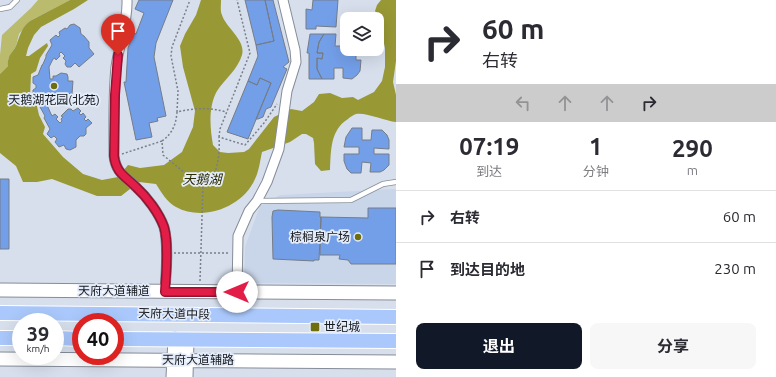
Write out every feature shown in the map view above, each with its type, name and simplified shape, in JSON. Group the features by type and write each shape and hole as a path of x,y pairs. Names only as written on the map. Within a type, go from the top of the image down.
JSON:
{"main road":[{"name":"天府大道中段","path":"0,313 396,317"},
{"path":"0,338 12,338"},
{"name":"天府大道中段","path":"124,339 396,341"}],"street":[{"path":"127,0 126,23 120,43 116,66 115,165 118,170 138,188 156,212 164,228 166,253 165,292"},
{"path":"237,292 238,236 249,211 267,182 279,149 288,87 296,62 295,50 283,0"},
{"name":"天府大道辅道","path":"0,290 396,294"},
{"path":"173,377 180,360 181,340"},
{"name":"天府大道辅路","path":"0,359 396,362"},
{"path":"180,360 186,377"}],"lane":[{"path":"0,9 10,7 17,0"},
{"path":"257,200 351,200 383,184 396,182"}],"path":[{"path":"114,156 162,141 168,137 173,130 178,112 178,91 171,56 172,46 190,0"},
{"path":"162,141 163,155 196,182 203,185 210,183 215,175 220,129 250,53 237,0"},
{"path":"219,137 245,145 264,123 288,87"},
{"path":"178,112 192,108 215,109 226,112"},
{"path":"200,292 203,185"},
{"path":"166,253 237,253"}],"shaded area":[{"path":"38,0 70,0 30,21 19,34 16,46 8,59 8,66 0,74 2,35"},
{"path":"396,189 396,284 244,283 245,247 260,206 280,195"}],"water":[{"name":"天鹅湖","path":"70,0 88,0 41,27 34,35 26,56 29,56 47,43 48,46 40,58 36,71 31,74 30,98 36,102 39,115 45,127 43,134 63,157 83,174 102,180 118,177 128,165 140,168 164,165 182,152 193,127 195,111 183,67 180,46 196,15 201,0 221,0 221,10 224,20 241,44 242,50 242,55 238,65 217,91 212,104 211,132 213,145 220,152 244,152 249,149 274,117 291,109 302,111 314,102 319,94 330,93 342,98 353,97 358,100 374,92 382,81 385,67 384,12 375,11 381,0 396,0 396,61 393,82 396,95 396,122 365,114 356,114 351,117 342,124 335,135 331,148 330,170 321,171 315,164 313,138 306,134 302,134 290,142 262,152 258,173 249,189 232,204 210,212 198,213 176,207 167,200 156,184 139,182 121,196 97,196 52,179 37,182 23,182 16,166 0,153 0,74 8,66 9,57 16,46 23,29 30,21"}],"building":[{"path":"139,0 173,0 156,43 154,57 166,116 157,118 158,121 149,123 152,137 136,140 124,82 126,82 128,48 134,33 136,34 144,13 135,9"},
{"path":"245,0 265,0 274,41 256,45"},
{"path":"265,0 273,0 289,62 283,67 287,69 271,107 266,109 263,117 256,119 271,83 260,78 257,85 248,81 258,56 256,45 274,41"},
{"path":"313,0 338,0 336,27 316,26 316,29 306,29 306,9 312,10"},
{"name":"天鹅湖花园(北苑)","path":"74,24 80,28 81,34 89,42 89,48 94,54 79,67 75,63 71,67 67,67 65,64 66,61 63,58 65,56 61,52 59,54 60,56 56,60 55,58 53,59 49,67 50,79 53,79 53,76 61,73 67,74 68,81 73,81 72,94 67,93 67,98 62,102 55,97 52,97 53,94 49,94 49,104 47,105 52,116 55,114 58,117 56,119 60,123 63,117 61,116 68,109 73,111 78,108 81,111 79,113 81,115 83,113 86,117 84,119 86,121 88,119 92,123 86,128 86,134 84,136 80,136 76,140 76,147 70,150 66,149 64,145 59,147 55,142 57,139 54,136 51,138 47,134 50,129 44,118 45,116 40,107 38,97 33,96 33,90 36,88 36,85 33,83 33,77 38,75 46,55 52,45 50,40 56,35 58,37 60,35 59,32"},
{"path":"310,34 324,34 319,42 317,53 323,53 322,59 317,58 317,69 322,79 309,79 309,53 307,53"},
{"path":"324,34 336,34 335,46 340,46 340,56 356,56 356,60 361,60 360,71 357,75 352,79 343,78 343,68 334,68 334,79 322,79 317,69 317,58 322,59 323,53 317,53 319,42"},
{"path":"260,78 271,83 248,139 227,132 248,81 257,85"},
{"path":"352,128 362,128 362,140 371,140 372,130 382,130 387,135 389,140 389,149 374,148 374,154 389,154 389,165 384,170 380,172 370,172 371,163 362,162 361,173 351,173 347,169 344,161 344,154 359,154 359,147 344,147 346,137"},
{"path":"0,179 9,179 9,249 0,249"},
{"name":"棕榈泉广场","path":"368,208 396,208 396,264 351,264 348,260 339,259 340,255 320,255 321,217 368,218"},
{"path":"273,211 320,212 319,260 273,259 272,217"}],"place":[{"name":"天鹅湖花园(北苑)","path":"54,86"},
{"name":"棕榈泉广场","path":"358,237"},
{"name":"世纪城","path":"315,327"}],"route":[{"path":"118,55 115,95 115,165 118,170 138,188 159,217 164,228 166,253 165,292 237,292"}]}
